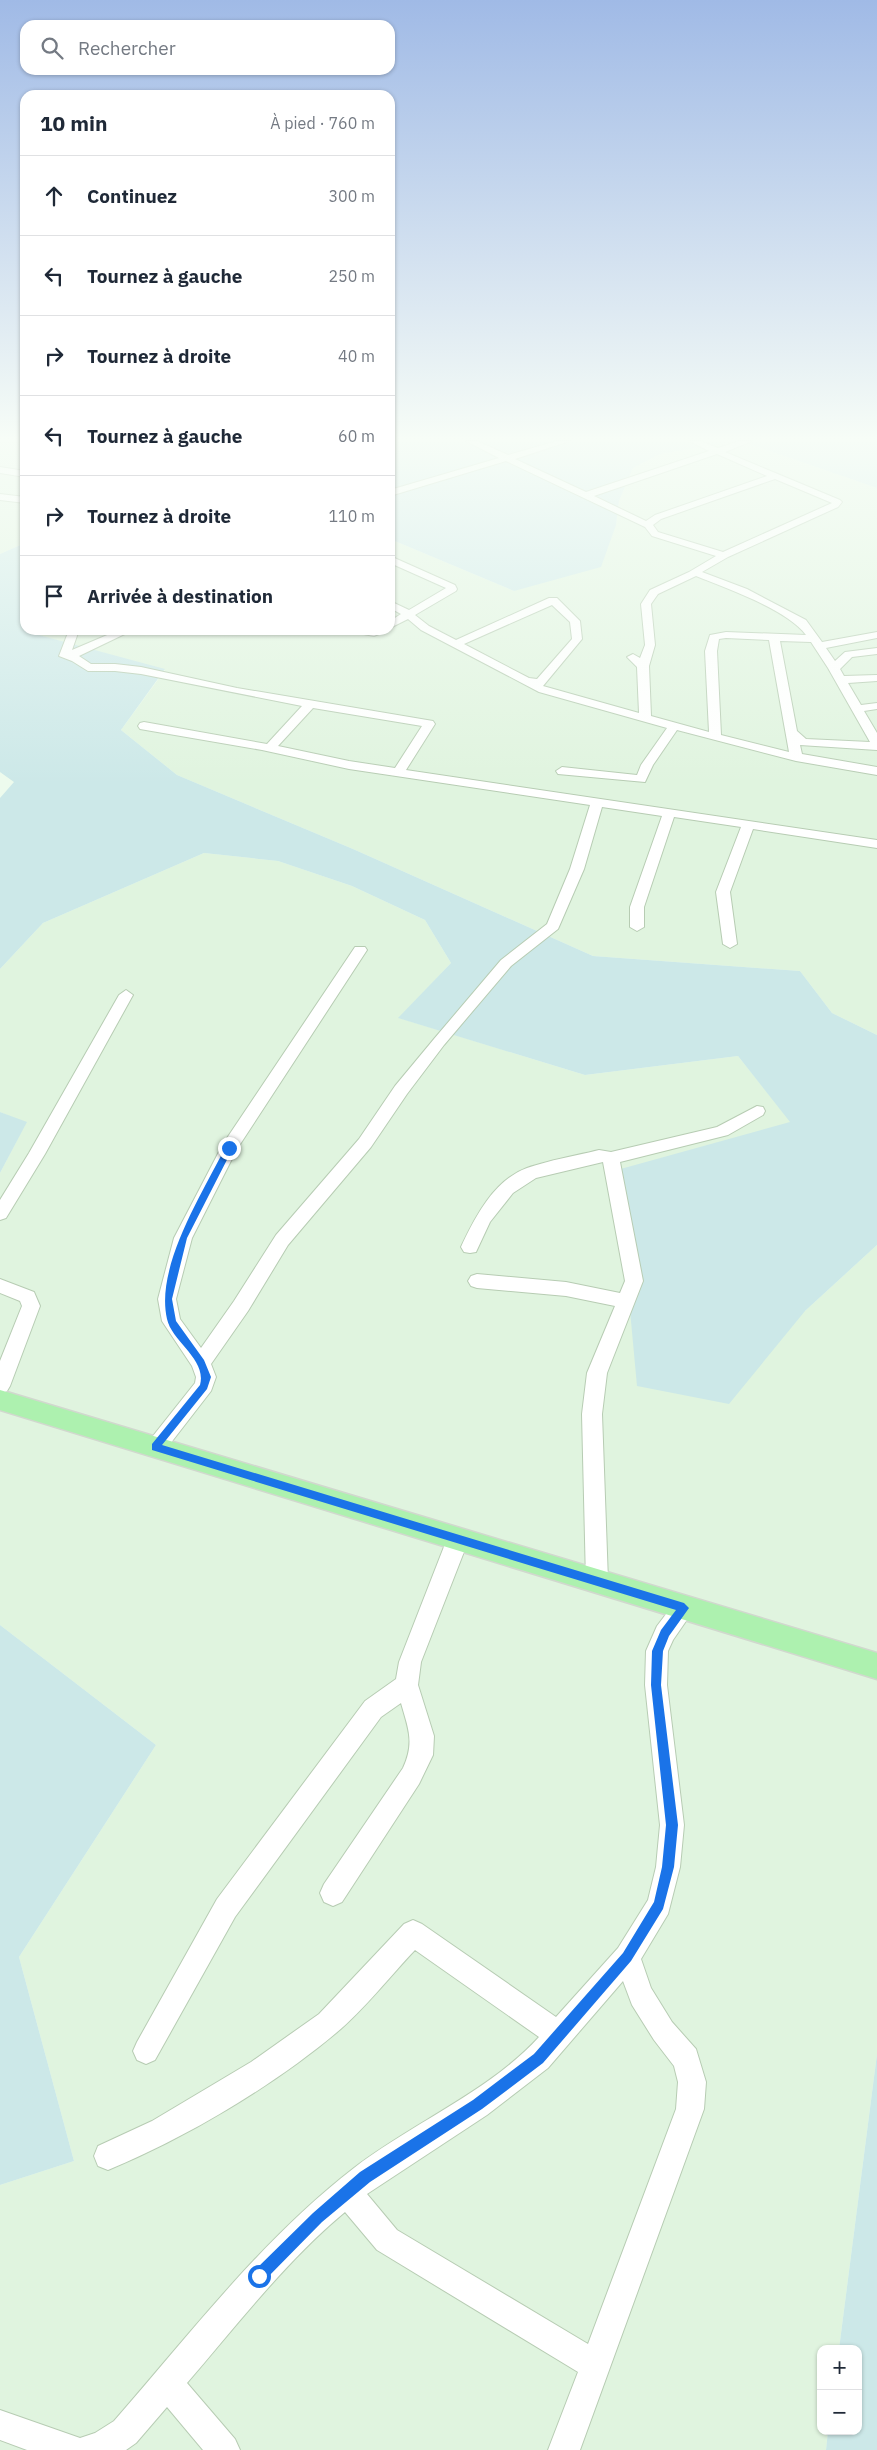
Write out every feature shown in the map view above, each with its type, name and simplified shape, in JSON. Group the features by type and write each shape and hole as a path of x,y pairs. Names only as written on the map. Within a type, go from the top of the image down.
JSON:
{"main road":[{"path":"0,1400 684,1608 876,1662"}],"street":[{"path":"645,718 644,666 650,645 646,604 654,592 695,573 695,570 723,555"},
{"path":"395,561 451,586 452,589 395,621"},
{"path":"695,573 743,590 802,622 834,668 877,745"},
{"path":"456,644 553,600 575,621 576,639 540,683 525,681"},
{"path":"395,607 407,613 425,628 542,690 796,757 877,771"},
{"path":"72,635 65,656 76,658 88,668 106,666 156,672 195,682 310,704 430,724 398,772"},
{"path":"68,656 116,635"},
{"path":"715,737 711,651 714,636 726,635 817,643 877,635"},
{"path":"774,639 796,757"},
{"path":"834,668 849,654 877,651"},
{"path":"633,657 644,666"},
{"path":"841,680 877,678"},
{"path":"270,748 310,704"},
{"path":"857,709 877,706"},
{"path":"144,726 270,748 349,765 877,844"},
{"path":"562,772 641,779 647,765 674,726"},
{"path":"792,733 803,742 877,745"},
{"path":"200,1363 241,1306 282,1240 365,1143 401,1090 439,1042 506,963 553,926 577,869 597,803"},
{"path":"637,927 637,907 669,813"},
{"path":"730,944 723,892 748,825"},
{"path":"156,1447 204,1386 206,1377 200,1363 171,1321 167,1299 183,1238 229,1148 360,950"},
{"path":"0,1214 42,1146 126,995"},
{"path":"470,1247 483,1219 507,1190 531,1172 599,1156 611,1158 722,1131 757,1112"},
{"path":"597,1581 592,1414 597,1373 634,1281 611,1158"},
{"path":"477,1282 566,1289 627,1301"},
{"path":"0,1286 28,1297 31,1306 0,1386"},
{"path":"333,1893 411,1776 421,1755 422,1736 406,1685 410,1662 458,1539"},
{"path":"0,2424 91,2450 125,2432 259,2276 317,2218 365,2177 478,2104 538,2058 627,1957 659,1905 668,1867 672,1825 656,1685 657,1651 665,1633 684,1608"},
{"path":"146,2051 226,1908 373,1709 406,1685"},
{"path":"108,2156 162,2131 260,2072 321,2028 413,1933 558,2035"},
{"path":"564,2450 690,2109 692,2082 686,2058 663,2031 641,1996 627,1957"},
{"path":"347,2193 387,2240 595,2365"},
{"path":"166,2384 224,2450"}],"shaded area":[{"path":"0,555 20,555 20,635 39,635 165,669 121,730 177,775 353,849 593,956 800,971 832,1013 877,1035 877,1245 805,1311 729,1404 637,1386 617,1170 790,1122 738,1056 585,1075 398,1018 451,963 425,920 352,886 278,861 204,853 43,923 0,969 0,798 14,782 0,772"},
{"path":"395,555 429,555 514,591 569,555 877,555 877,1035 832,1013 800,971 593,956 353,849 177,775 121,730 165,670 38,635 395,635"},
{"path":"429,555 605,555 601,567 514,591"},
{"path":"204,853 278,861 352,886 425,920 451,963 399,1018 585,1075 738,1056 791,1122 805,1311 877,1245 877,2054 840,2345 817,2345 817,2435 828,2435 826,2450 0,2450 0,2185 74,2161 19,1957 156,1745 0,1625 0,1173 26,1123 0,1112 0,969 43,923"},
{"path":"0,1112 27,1122 0,1173"},
{"path":"0,1625 156,1745 19,1957 74,2161 0,2185"},
{"path":"877,2054 877,2450 826,2450 828,2435 862,2435 862,2345 840,2345"}],"route":[{"path":"229,1148 183,1238 167,1299 171,1321 200,1363 206,1377 204,1386 156,1447 684,1608 665,1633 657,1651 656,1685 672,1825 668,1867 659,1905 627,1957 538,2058 478,2104 365,2177 317,2218 259,2276"}]}
